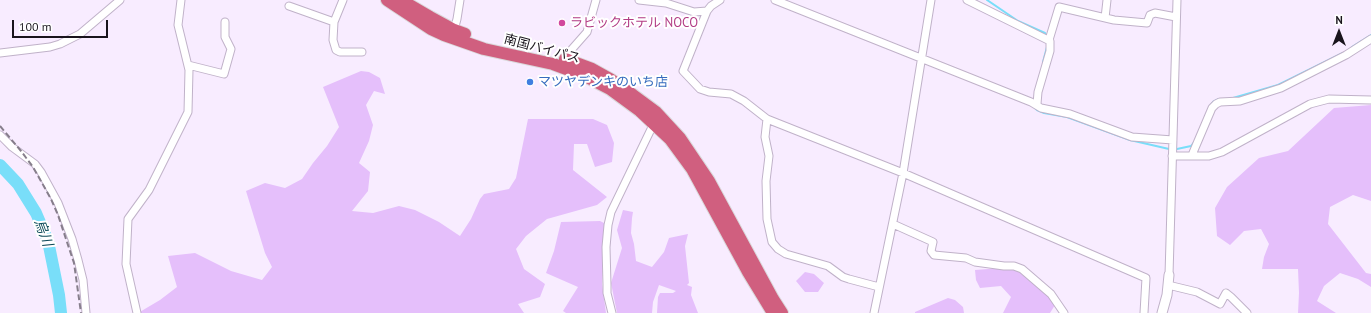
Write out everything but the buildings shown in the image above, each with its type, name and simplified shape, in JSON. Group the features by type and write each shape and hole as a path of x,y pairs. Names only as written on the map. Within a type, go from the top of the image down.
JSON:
{"highway":[{"name":"南国バイパス","path":"387,0 431,29 484,49 592,69 610,79 656,112 680,138 709,181 772,299 782,313"},
{"name":"南国バイパス","path":"401,0 454,30 482,40 568,65 610,88 654,123 670,140 692,169 748,272 773,313"}],"street":[{"path":"0,53 60,44 80,34 120,0"},
{"path":"137,313 126,264 128,219 149,190 188,112 189,70 178,25 181,0"},
{"path":"343,0 334,22 333,40 336,50 340,52 362,52"},
{"path":"454,30 460,0"},
{"path":"568,65 572,49 587,32 596,0"},
{"path":"639,0 666,3 694,12 706,11"},
{"path":"720,0 706,11 683,71 700,90 731,94 744,101 767,120 903,173 1146,278 1144,313"},
{"path":"776,0 1034,103 1041,108 1070,114 1132,137 1173,140"},
{"path":"874,313 878,287 903,173 931,0"},
{"path":"967,0 1049,40"},
{"path":"1105,18 1107,0"},
{"path":"1162,313 1169,275 1176,17 1178,0"},
{"path":"288,6 334,22"},
{"path":"1034,103 1050,48 1049,40 1059,7 1105,18 1146,23 1150,15 1155,13 1176,17"},
{"path":"188,65 224,74 231,49 225,37 225,22"},
{"path":"1192,155 1212,108 1216,104 1220,102 1240,101 1282,88 1346,55 1371,39"},
{"path":"1172,156 1209,156 1222,152 1310,104 1329,99 1371,100"},
{"path":"767,120 765,137 769,156 766,181 767,219 772,242 778,249 786,254 828,266 848,280 878,287"},
{"path":"612,313 607,289 606,248 608,225 611,212 654,123"},
{"path":"0,135 12,147 35,164 58,203 72,238 78,260 86,313"},
{"path":"893,224 933,242 931,250 934,255 960,257 975,262 1014,266 1022,269 1051,294 1064,313"},
{"path":"1168,285 1197,292 1220,304 1226,293 1247,313"}],"shaded area":[{"path":"361,71 369,72 380,78 385,94 374,91 366,105 373,125 369,141 359,163 370,172 368,191 352,211 373,213 399,206 415,210 439,222 460,236 484,194 509,189 516,178 528,119 593,119 607,125 614,143 612,162 595,167 587,144 574,144 573,170 607,197 597,205 547,219 526,236 516,249 524,269 545,284 540,297 518,304 524,313 138,313 160,300 177,287 168,256 195,253 231,271 262,280 272,267 265,253 246,191 265,183 285,188 302,179 327,146 339,127 323,87"},
{"path":"1371,105 1371,201 1353,195 1330,207 1328,224 1366,273 1371,274 1371,287 1358,279 1340,273 1324,286 1317,301 1336,313 1298,313 1298,269 1262,269 1264,257 1269,244 1261,229 1244,231 1230,245 1217,236 1215,208 1227,187 1259,158 1288,151 1334,108"},
{"path":"623,210 633,212 631,233 636,261 652,267 664,252 669,238 688,234 685,246 689,283 687,285 692,287 691,295 698,313 657,313 658,297 660,293 673,293 676,291 659,285 653,302 652,313 617,313 611,283 622,248 617,230"},
{"path":"600,221 604,223 602,284 606,313 566,313 563,311 578,287 546,273 554,251 561,222"},
{"path":"1001,268 1016,270 1026,275 1049,296 1055,305 1050,313 1003,313 1011,297 1001,286 980,288 976,280 975,270"},
{"path":"805,272 814,274 824,283 818,292 805,292 796,281"},
{"path":"948,298 955,300 963,307 964,313 915,313 915,312"}],"waterway":[{"path":"987,0 1018,21 1045,33 1047,36"},
{"path":"1352,47 1371,35"},
{"path":"1043,62 1047,47"},
{"path":"1233,98 1278,85 1343,53"},
{"path":"1210,106 1213,102 1219,99"},
{"path":"1034,107 1044,113 1067,117 1130,140 1169,149"},
{"path":"1177,149 1191,146 1195,141"},
{"name":"烏川","path":"0,165 18,184 36,213 48,241 59,295 61,313"}],"railway":[{"path":"0,126 33,167 58,215 74,263 81,313"}],"place":[{"name":"ラビックホテル NOCO","path":"562,23"},
{"name":"マツヤデンキのいち店","path":"530,82"}]}
